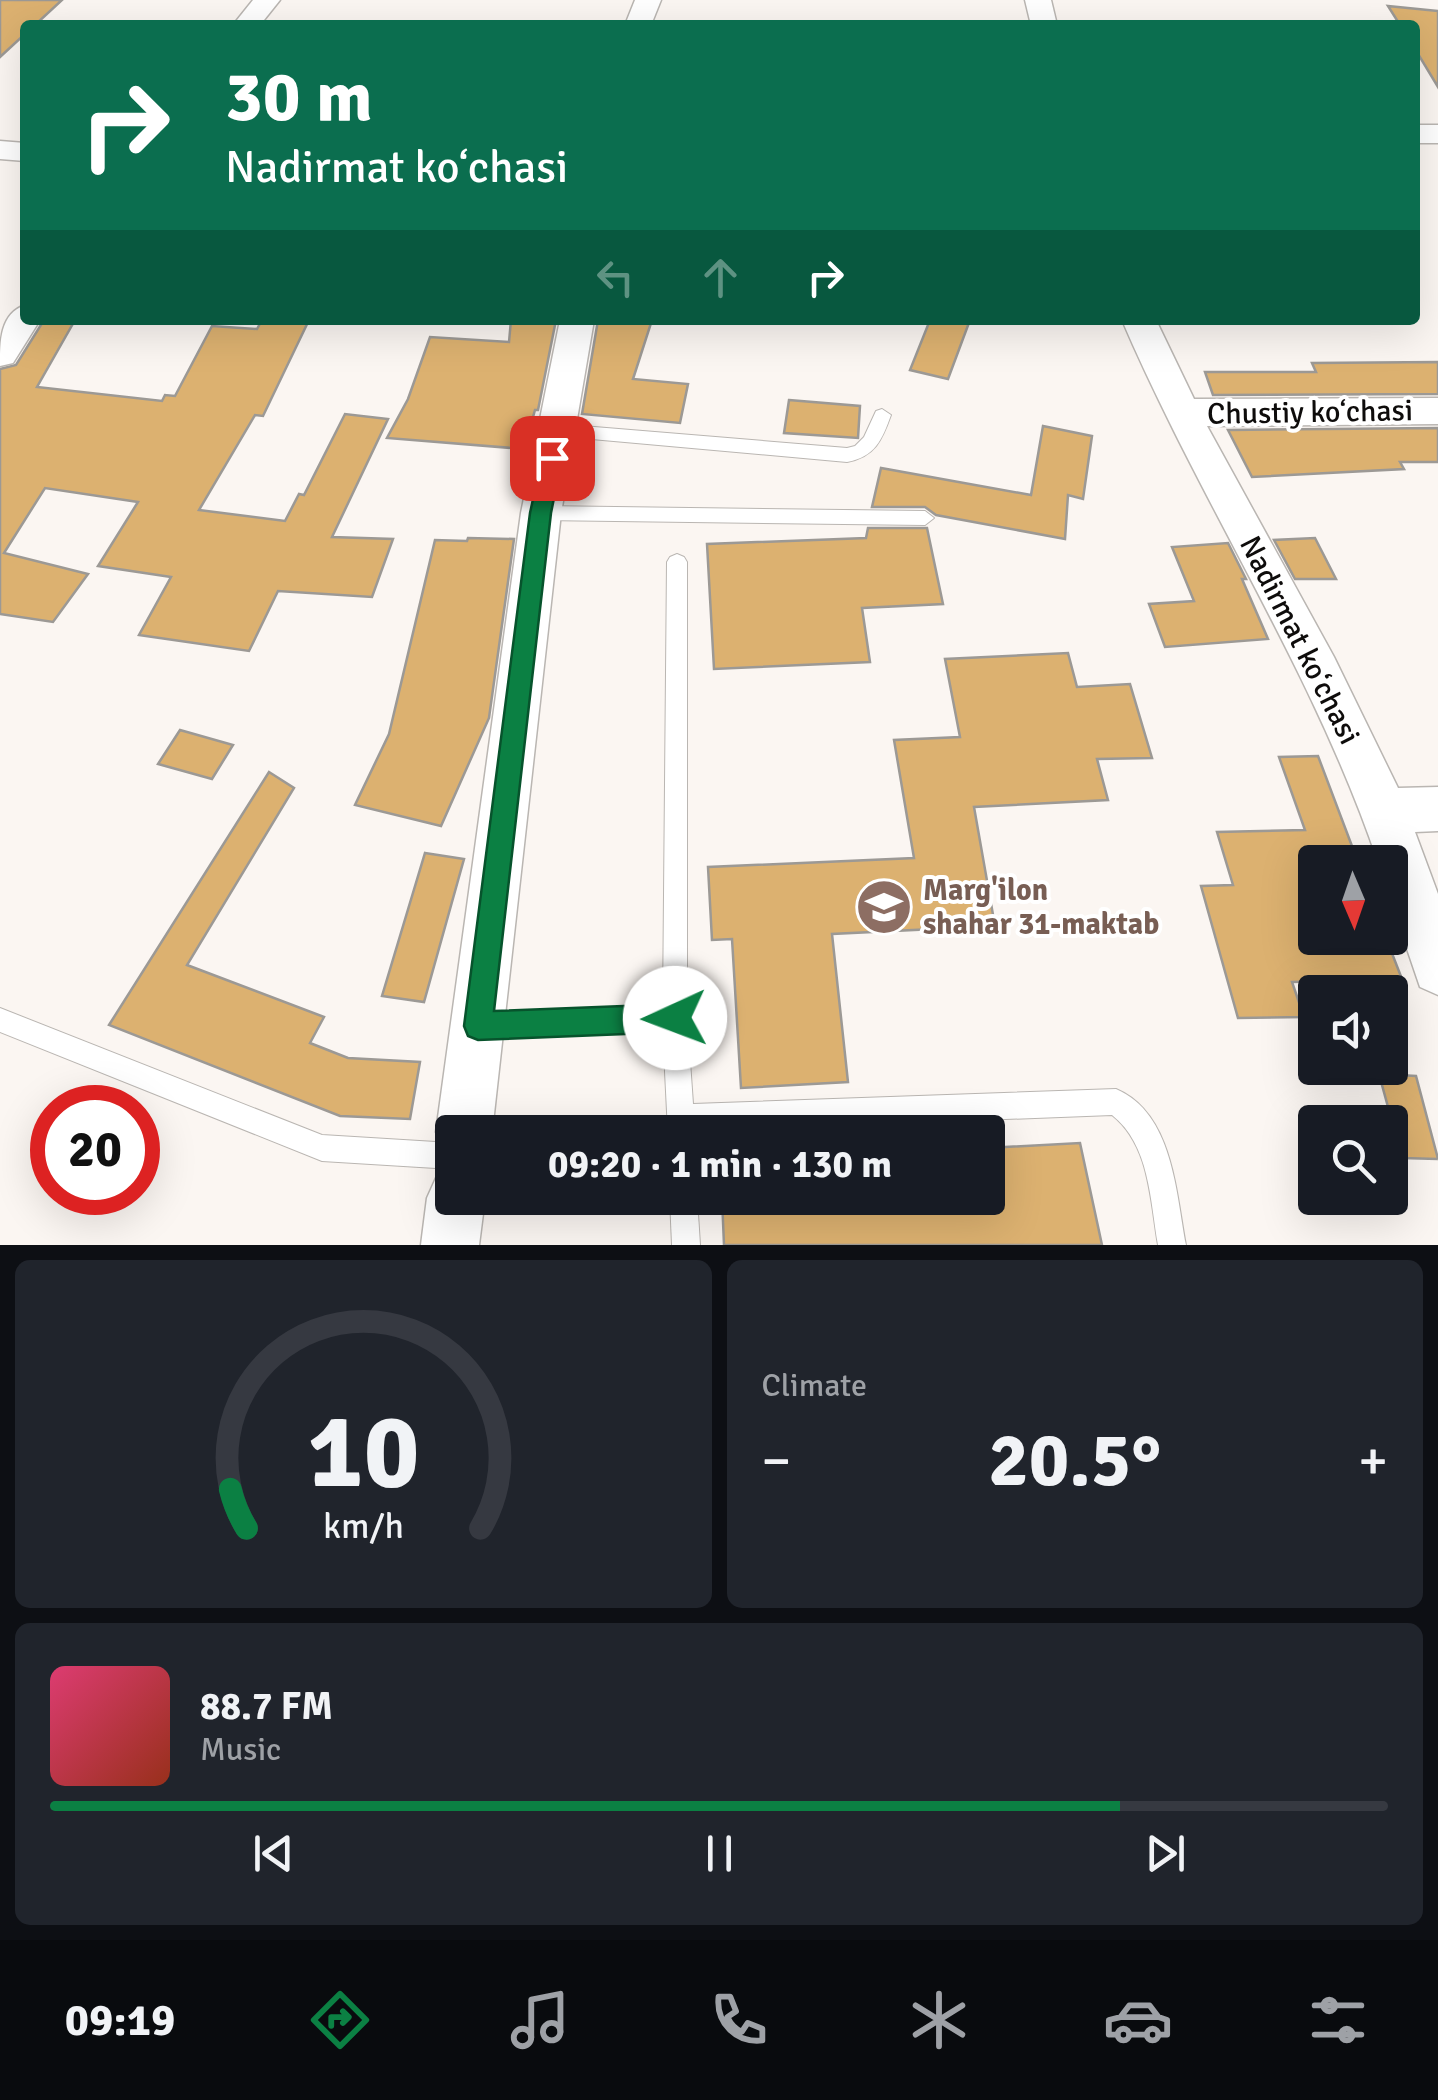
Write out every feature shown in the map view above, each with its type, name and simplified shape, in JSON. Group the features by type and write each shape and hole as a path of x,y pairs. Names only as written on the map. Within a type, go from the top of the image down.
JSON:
{"street":[{"path":"250,20 268,0"},
{"path":"0,354 20,324"},
{"path":"466,1115 541,513 576,325"},
{"name":"Nadirmat koʻchasi","path":"1141,325 1182,413 1344,721 1385,810 1438,970"},
{"name":"Chustiy koʻchasi","path":"1182,413 1438,410"},
{"path":"1385,810 1438,809"},
{"path":"450,1245 454,1215"}],"lane":[{"path":"558,430 847,455 861,454 869,447 882,415"},
{"path":"541,513 925,518"},
{"path":"677,562 675,1018 680,1115"},
{"path":"478,1026 675,1018"},
{"path":"0,1020 322,1148 435,1155"},
{"path":"870,1115 1116,1102 1134,1113 1148,1138 1172,1245"},
{"path":"685,1215 686,1245"}],"building":[{"path":"0,0 62,0 40,20 20,20 20,39 0,57"},
{"path":"1388,6 1438,11 1438,87 1420,57 1420,20 1397,20"},
{"path":"41,325 72,325 37,387 162,401 165,395 175,396 212,326 257,329 259,325 307,325 263,416 255,415 199,510 285,521 299,494 304,495 345,414 388,419 332,537 393,539 372,597 278,591 249,651 139,635 171,577 98,566 138,502 45,488 4,553 88,574 53,622 0,614 0,369 16,365"},
{"path":"511,325 555,325 538,410 524,449 387,438 408,399 430,337 509,342"},
{"path":"597,325 650,325 633,379 688,384 680,423 582,414"},
{"path":"928,325 968,325 948,379 910,370"},
{"path":"1438,362 1438,394 1213,395 1205,372 1316,372 1312,363"},
{"path":"789,400 860,406 858,438 784,433"},
{"path":"1043,426 1092,436 1083,499 1068,495 1065,539 936,515 925,507 872,507 881,468 1031,495"},
{"path":"1438,428 1438,462 1400,462 1404,469 1252,477 1228,430"},
{"path":"868,528 927,528 943,604 862,608 870,662 714,669 707,544 866,538"},
{"path":"1315,538 1336,579 1295,579 1274,540"},
{"path":"514,539 489,718 441,826 355,805 389,734 435,540"},
{"path":"1228,543 1268,639 1165,647 1149,604 1194,601 1172,547"},
{"path":"1068,653 1077,687 1130,684 1152,758 1097,759 1108,800 974,807 995,926 832,934 848,1082 741,1088 732,939 712,940 708,867 914,858 894,740 960,737 945,659"},
{"path":"180,730 233,745 212,779 158,764"},
{"path":"1318,756 1352,845 1298,845 1298,955 1393,955 1400,975 1298,975 1298,982 1292,982 1298,1017 1238,1018 1201,886 1233,885 1217,832 1305,830 1279,757"},
{"path":"269,772 294,788 187,965 324,1017 310,1043 348,1058 420,1062 410,1119 340,1116 109,1025"},
{"path":"425,853 464,859 424,1002 382,996"},
{"path":"1408,1076 1416,1076 1438,1159 1408,1158 1408,1105 1387,1105 1382,1085 1408,1085"},
{"path":"1080,1143 1102,1245 724,1245 723,1215 1005,1215 1005,1147"}],"place":[{"name":"Marg'ilon shahar 31-maktab","path":"884,907"}],"route":[{"path":"552,458 541,513 478,1026 675,1018"}]}
